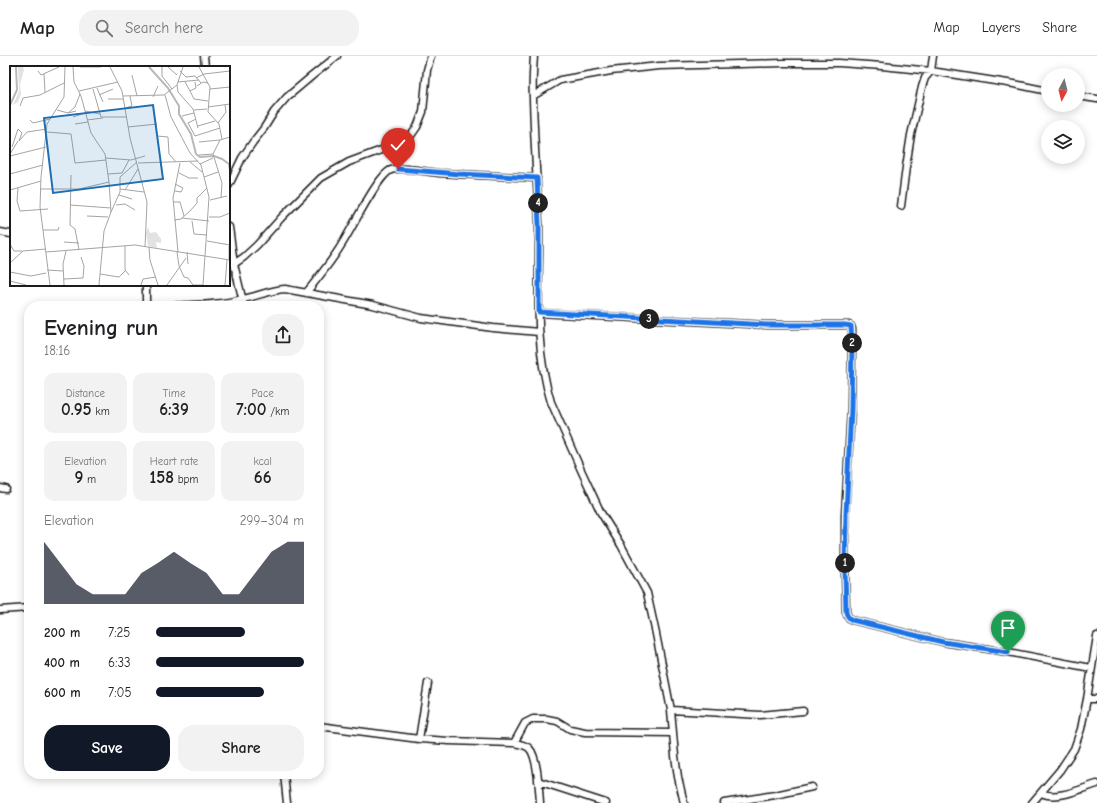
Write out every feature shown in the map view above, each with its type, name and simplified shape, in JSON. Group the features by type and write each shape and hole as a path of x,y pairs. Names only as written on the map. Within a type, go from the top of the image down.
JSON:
{"street":[{"path":"204,56 205,66"},
{"path":"230,183 242,158 274,112 287,97 337,56"},
{"path":"234,264 257,245 282,217 321,178 349,162 401,143 410,137 417,127 423,112 427,70 431,56"},
{"path":"534,56 533,96 539,225 539,312 544,374 551,402 581,470 602,512 647,593 671,710 678,777 684,803"},
{"path":"902,206 911,136 922,87 925,78 931,71 933,56"},
{"path":"533,96 560,80 611,71 659,66 784,63 839,63 931,71 1041,90"},
{"path":"1085,97 1097,99"},
{"path":"306,293 325,270 369,197 386,174 391,170 407,169 460,174 537,178"},
{"path":"0,232 10,234"},
{"path":"230,246 243,301"},
{"path":"146,286 146,301"},
{"path":"248,301 277,289 285,289 373,305 421,318 493,328 540,332"},
{"path":"539,312 767,325 851,326 851,409 845,570 846,612 849,619 943,642 1091,668"},
{"path":"0,610 24,608"},
{"path":"1032,803 1060,770 1074,749 1081,729 1097,636"},
{"path":"419,739 428,683"},
{"path":"1087,699 1097,699"},
{"path":"671,710 760,715 803,711"},
{"path":"514,743 525,724 533,719 557,721 570,729 586,732 673,733"},
{"path":"324,727 449,742 514,743 524,745 530,749 535,761 540,803"},
{"path":"284,779 286,803"},
{"path":"538,781 606,803"},
{"path":"1042,792 1046,795 1056,796 1097,784"},
{"path":"724,803 775,795 812,787"}],"route":[{"path":"398,169 537,178 539,225 539,312 767,325 851,326 851,409 846,487 845,570 847,616 852,620 943,642 1008,652"}]}
